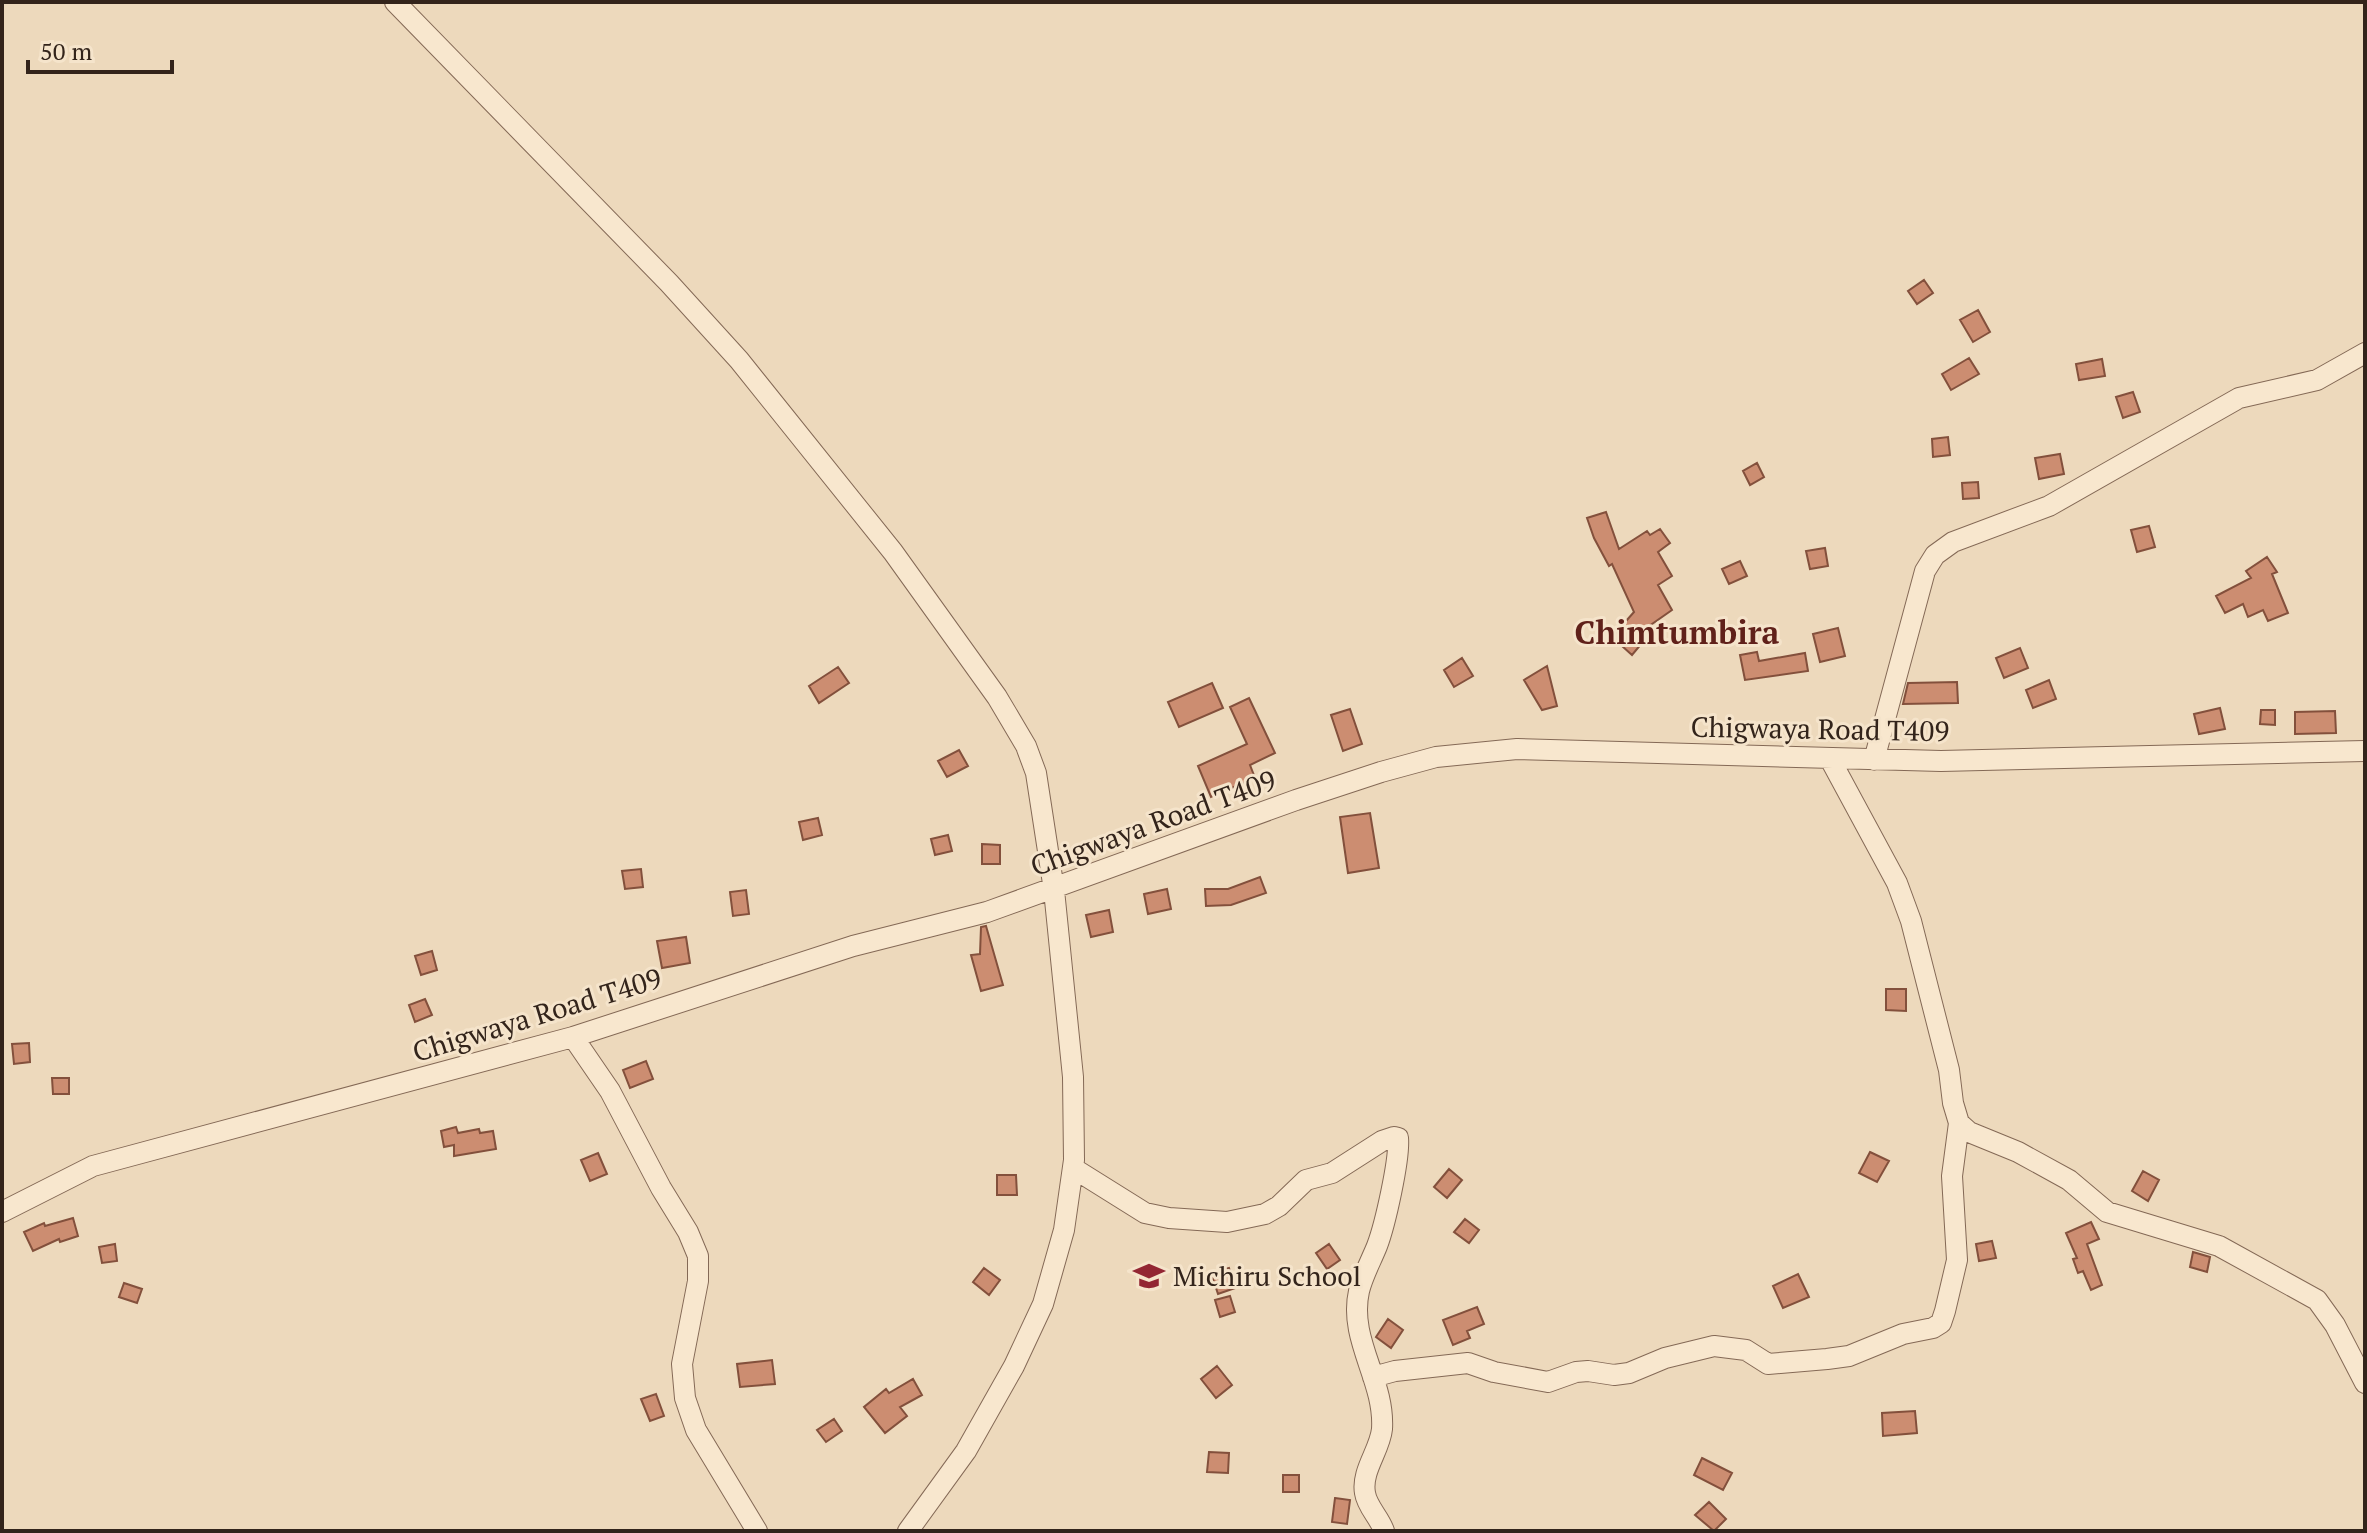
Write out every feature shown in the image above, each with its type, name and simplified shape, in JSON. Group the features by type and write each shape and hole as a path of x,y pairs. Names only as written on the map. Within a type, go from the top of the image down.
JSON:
{"street":[{"path":"395,2 625,237 739,360 893,552 997,697 1026,746 1036,773 1054,890 1073,1077 1073,1168 1064,1230 1037,1316 1014,1366 966,1451 908,1531"},
{"path":"1874,760 1925,571 1935,555 1953,542 2049,506 2239,398 2317,380 2365,353"},
{"name":"Chigwaya Road T409","path":"2,1212 93,1166 573,1037 839,950 987,912 1296,800 1436,757 1517,749 1941,761 2365,751"},
{"path":"1373,1377 1395,1371 1468,1363 1494,1372 1548,1382 1576,1372 1629,1373 1665,1358 1714,1346 1746,1350 1768,1364 1827,1359 1849,1356 1903,1334 1933,1328 1941,1323 1957,1260 1952,1176 1959,1123 1946,1055 1911,921 1897,883 1830,759"},
{"path":"573,1037 610,1091 688,1232 698,1256 698,1281 682,1364 685,1398 702,1439 757,1531"},
{"path":"1959,1123 1969,1132 2018,1152 2069,1180 2107,1212 2219,1246 2317,1300 2335,1325 2365,1383"},
{"path":"1073,1168 1145,1213 1227,1222 1265,1214 1279,1206 1306,1180 1332,1173 1382,1141 1398,1138 1397,1158 1380,1236 1357,1303 1358,1333 1373,1377 1382,1428 1364,1492 1384,1531"}],"building":[{"path":"1924,280 1933,293 1917,304 1908,291"},
{"path":"1978,310 1990,332 1973,342 1960,320"},
{"path":"1969,358 1979,374 1951,390 1942,374"},
{"path":"2102,359 2105,376 2079,380 2076,364"},
{"path":"2133,392 2140,412 2123,418 2116,397"},
{"path":"1948,437 1950,455 1933,457 1932,439"},
{"path":"2060,454 2064,474 2039,479 2035,458"},
{"path":"1757,463 1764,477 1750,485 1743,471"},
{"path":"1978,482 1979,498 1963,499 1962,483"},
{"path":"1606,512 1619,549 1647,531 1650,535 1660,529 1670,543 1658,552 1672,576 1658,585 1672,610 1635,636 1642,643 1632,655 1612,637 1634,612 1612,564 1609,566 1594,538 1587,518"},
{"path":"2149,526 2155,547 2137,552 2131,530"},
{"path":"1825,548 1828,566 1810,569 1806,551"},
{"path":"2267,557 2277,572 2272,574 2288,613 2268,621 2263,610 2248,617 2243,604 2225,613 2216,596 2251,578 2246,571"},
{"path":"1740,561 1747,576 1729,584 1722,569"},
{"path":"1838,628 1845,656 1820,662 1813,634"},
{"path":"2020,648 2028,668 2004,678 1996,658"},
{"path":"1757,652 1759,661 1805,653 1808,671 1745,680 1740,655"},
{"path":"1462,658 1473,676 1454,687 1444,670"},
{"path":"1547,666 1557,706 1542,710 1524,680"},
{"path":"838,667 849,683 819,703 809,686"},
{"path":"2049,680 2056,699 2033,708 2026,690"},
{"path":"1957,682 1958,703 1903,704 1908,683"},
{"path":"1212,683 1223,708 1179,727 1168,702"},
{"path":"1249,698 1275,753 1250,765 1255,778 1211,797 1198,766 1247,744 1230,707"},
{"path":"2220,708 2225,729 2199,734 2194,714"},
{"path":"1350,709 1362,744 1343,751 1331,715"},
{"path":"2261,710 2275,710 2275,725 2260,724"},
{"path":"2335,711 2336,733 2295,734 2295,712"},
{"path":"959,750 968,766 947,777 938,761"},
{"path":"1370,813 1379,868 1348,873 1340,817"},
{"path":"818,818 822,835 803,840 799,822"},
{"path":"948,835 952,851 935,855 931,839"},
{"path":"982,844 1000,845 1000,864 982,864"},
{"path":"641,869 643,887 625,889 622,871"},
{"path":"1260,877 1266,893 1231,905 1206,906 1205,889 1228,889"},
{"path":"1167,889 1171,909 1148,914 1144,894"},
{"path":"746,890 749,914 733,916 730,892"},
{"path":"1109,910 1113,932 1091,937 1086,915"},
{"path":"986,926 1003,985 981,991 971,955 980,954 981,927"},
{"path":"686,937 690,963 662,968 657,941"},
{"path":"432,951 437,970 421,975 415,956"},
{"path":"1886,989 1906,989 1906,1011 1886,1010"},
{"path":"425,999 432,1015 415,1022 409,1005"},
{"path":"29,1043 30,1062 14,1064 12,1044"},
{"path":"646,1061 653,1079 630,1088 623,1070"},
{"path":"52,1078 69,1078 69,1094 53,1094"},
{"path":"456,1127 458,1133 479,1129 480,1133 493,1131 496,1149 454,1156 454,1145 444,1147 441,1131"},
{"path":"1870,1152 1889,1161 1877,1182 1859,1173"},
{"path":"598,1153 607,1174 590,1181 581,1160"},
{"path":"1449,1169 1462,1180 1447,1198 1434,1187"},
{"path":"2143,1171 2159,1180 2148,1201 2132,1191"},
{"path":"997,1175 1016,1175 1017,1195 997,1195"},
{"path":"73,1218 78,1236 60,1242 59,1239 33,1251 24,1232 44,1223 45,1226"},
{"path":"1465,1219 1479,1230 1469,1243 1454,1232"},
{"path":"2091,1222 2099,1239 2087,1244 2102,1285 2091,1290 2083,1271 2078,1273 2073,1259 2077,1258 2066,1233"},
{"path":"1992,1241 1996,1258 1979,1261 1976,1244"},
{"path":"115,1244 117,1261 102,1263 99,1247"},
{"path":"1329,1244 1340,1260 1327,1269 1316,1253"},
{"path":"2193,1252 2210,1257 2207,1272 2190,1267"},
{"path":"984,1268 1000,1280 989,1295 973,1282"},
{"path":"1229,1268 1235,1288 1218,1294 1211,1273"},
{"path":"1798,1274 1809,1297 1783,1308 1773,1286"},
{"path":"124,1283 142,1289 137,1303 119,1297"},
{"path":"1230,1296 1235,1312 1220,1317 1215,1300"},
{"path":"1477,1307 1484,1324 1467,1331 1470,1338 1453,1345 1443,1320"},
{"path":"1388,1319 1403,1330 1391,1348 1376,1337"},
{"path":"772,1360 775,1384 740,1387 737,1364"},
{"path":"1217,1366 1232,1385 1216,1398 1201,1379"},
{"path":"913,1379 922,1395 900,1407 907,1416 885,1433 864,1407 886,1389 889,1393"},
{"path":"656,1394 664,1416 650,1421 641,1399"},
{"path":"1915,1411 1917,1433 1883,1436 1882,1413"},
{"path":"834,1419 842,1431 826,1442 817,1430"},
{"path":"1209,1452 1229,1453 1228,1473 1207,1472"},
{"path":"1702,1458 1732,1473 1723,1490 1694,1475"},
{"path":"1283,1475 1299,1475 1299,1492 1283,1492"},
{"path":"1335,1498 1350,1500 1347,1524 1332,1522"},
{"path":"1709,1502 1726,1519 1714,1531 1695,1515"}],"place":[{"name":"Michiru School","path":"1149,1276"}],"district":[{"name":"Chimtumbira","path":"1677,633"}]}
